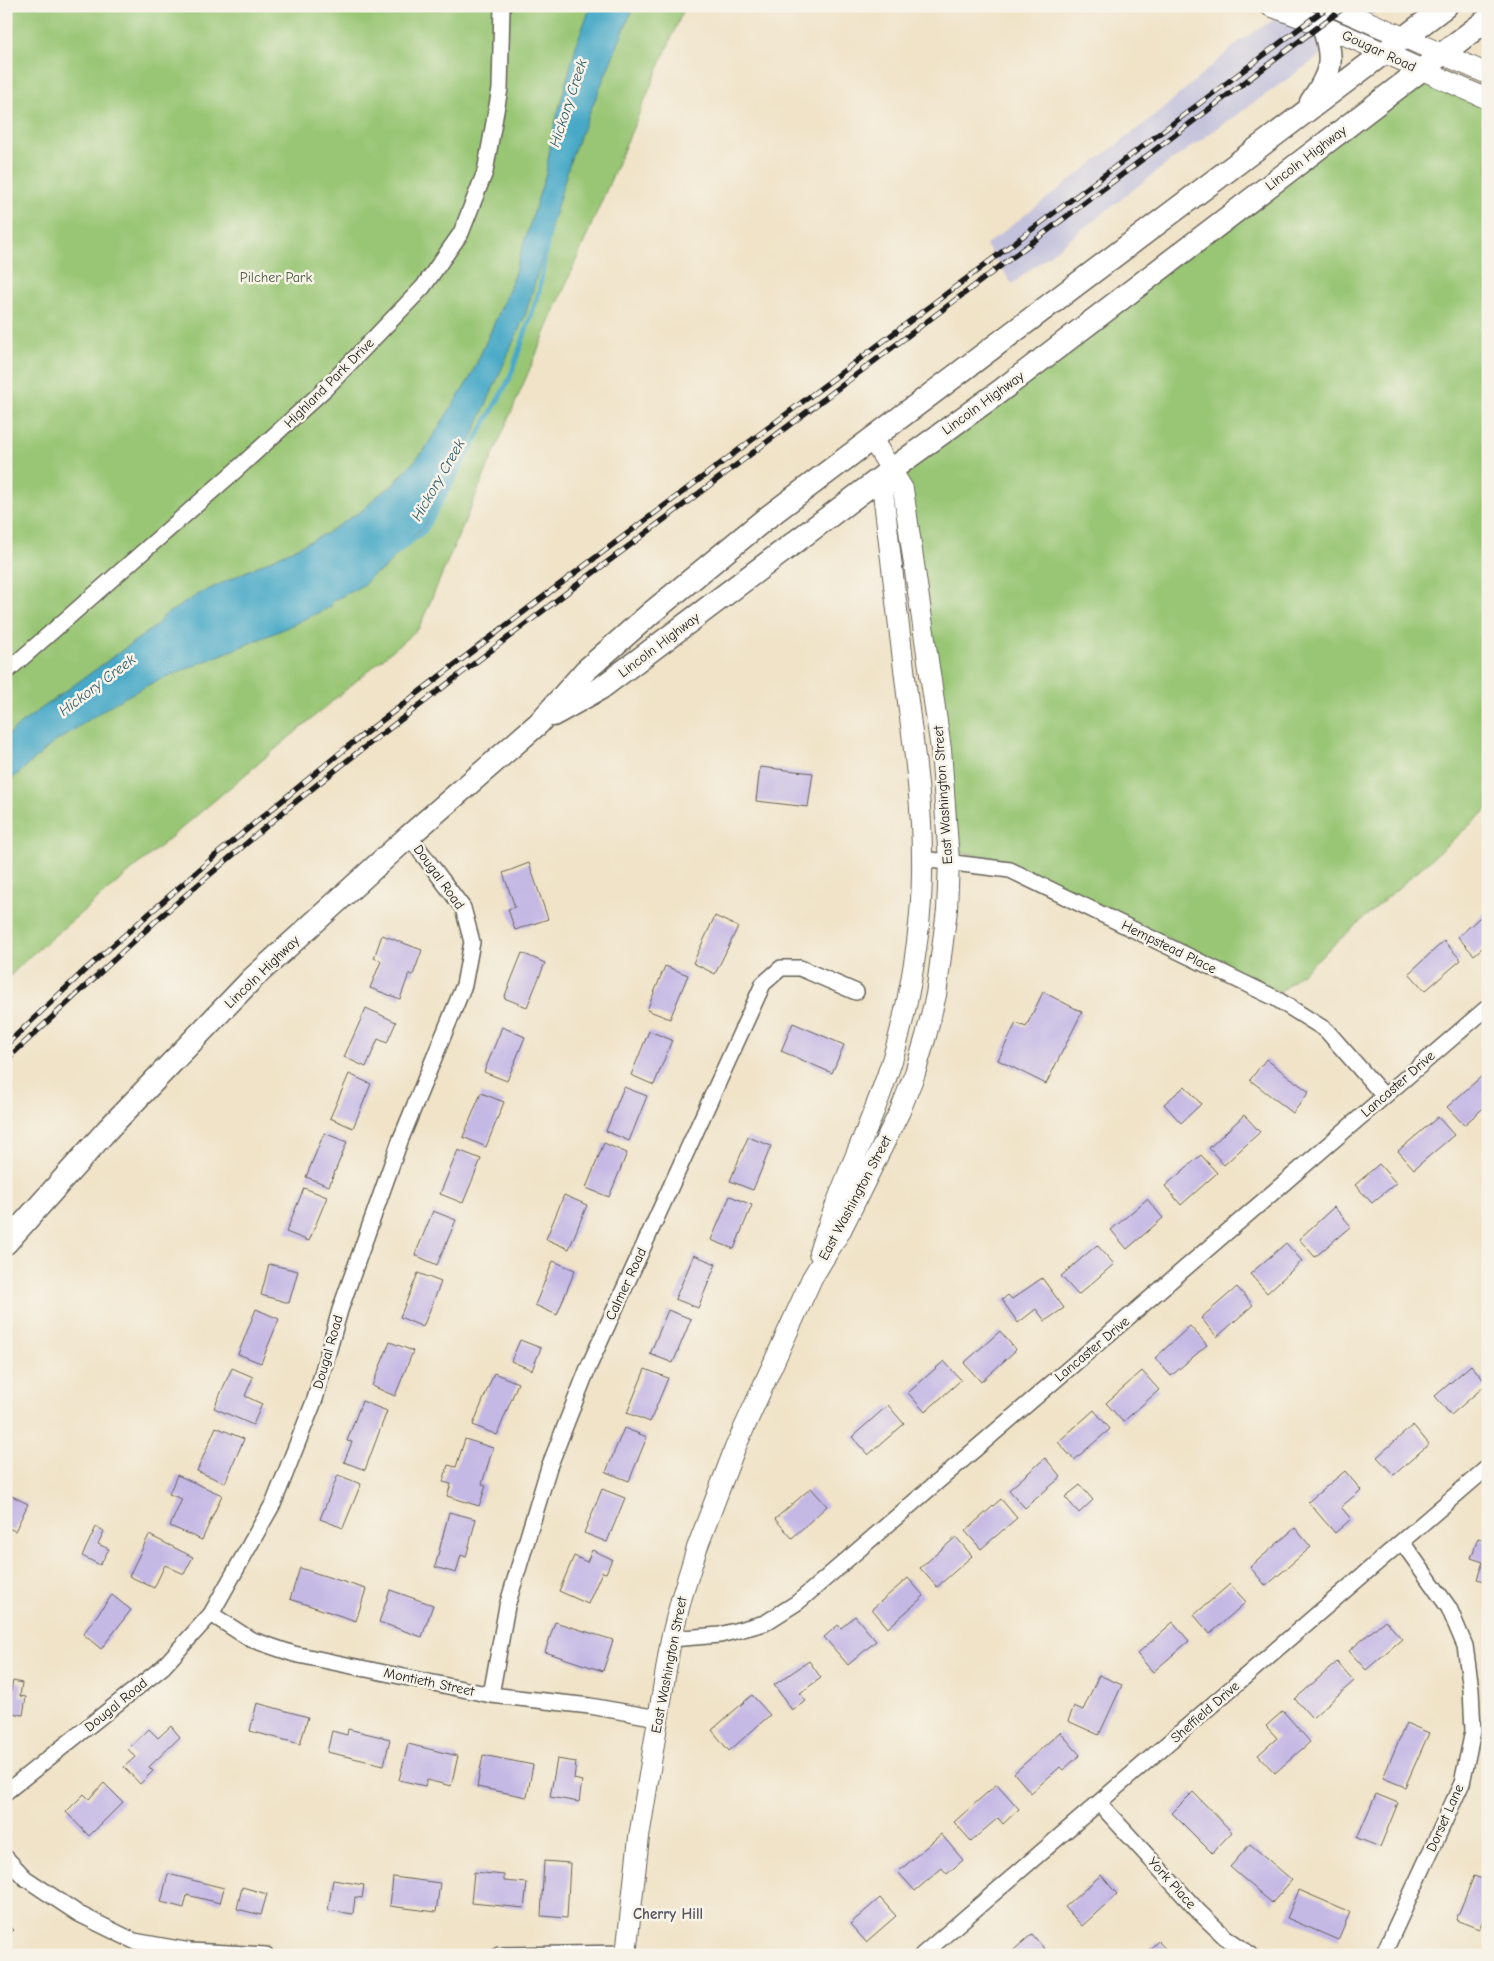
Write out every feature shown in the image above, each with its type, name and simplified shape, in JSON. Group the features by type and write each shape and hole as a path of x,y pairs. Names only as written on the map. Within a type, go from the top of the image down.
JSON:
{"main road":[{"name":"Lincoln Highway","path":"6,1243 108,1129 252,979 409,836 539,723 585,670 651,612 764,520 1446,6"},
{"path":"1302,114 1323,84 1330,63 1327,15"},
{"name":"Lincoln Highway","path":"539,723 601,688 891,470 999,392 1488,19"}],"street":[{"name":"Highland Park Drive","path":"6,672 319,395 423,287 461,232 485,172 500,90 502,6"},
{"name":"Gougar Road","path":"1270,6 1327,15 1404,37 1488,74"},
{"name":"Gougar Road","path":"1327,15 1383,53 1488,99"},
{"name":"East Washington Street","path":"626,1954 639,1837 671,1640 684,1588 735,1448 812,1278 840,1232 882,1149 915,1073 936,995 947,910 949,861 941,749 904,489 872,439"},
{"name":"East Washington Street","path":"812,1278 827,1226 879,1102 898,1038 909,988 921,902 920,803 883,492 891,470"},
{"name":"Dougal Road","path":"6,1792 163,1667 211,1614 274,1502 315,1399 340,1310 400,1141 464,985 472,942 463,908 409,836"},
{"name":"Hempstead Place","path":"922,859 1010,870 1275,998 1326,1030 1384,1096"},
{"name":"Calmer Road","path":"491,1695 507,1606 549,1467 588,1368 763,984 780,968 800,968 856,992"},
{"name":"Lancaster Drive","path":"671,1640 729,1633 764,1622 798,1602 1488,1007"},
{"name":"Sheffield Drive","path":"922,1955 1488,1468"},
{"name":"Dorset Lane","path":"1383,1955 1462,1783 1473,1731 1471,1689 1465,1646 1449,1608 1402,1542"},
{"name":"Montieth Street","path":"211,1614 250,1639 294,1654 491,1695 590,1706 658,1718"},
{"name":"York Place","path":"1099,1803 1224,1937 1251,1955"},
{"path":"6,1858 25,1878 79,1914 134,1941 190,1951 266,1955"},
{"path":"499,1955 626,1954"}],"shaded area":[{"path":"1295,6 1383,6 1316,59 1164,166 1012,284 986,245 1158,113 1240,41"}],"green space":[{"name":"Pilcher Park","path":"6,6 685,6 419,628 30,956 6,980"},
{"path":"1422,78 1488,105 1488,809 1280,992 1008,861 959,852 901,475"}],"water":[{"path":"591,6 634,6 572,155 526,313 458,469 423,528 417,532 384,569 371,576 365,584 333,601 330,607 277,632 152,683 114,703 51,745 6,784 6,737 20,724 157,625 163,616 199,594 325,534 364,509 377,496 392,486 424,450 470,378 509,290 546,173 552,134 578,39"}],"building":[{"path":"760,767 813,773 808,807 756,801"},
{"path":"529,863 548,919 515,930 508,909 515,907 503,873"},
{"path":"1488,910 1488,943 1474,955 1458,937"},
{"path":"715,916 738,927 715,974 693,963"},
{"path":"382,935 422,950 413,975 409,974 400,999 370,988 381,961 374,958"},
{"path":"1444,941 1461,960 1425,991 1409,973"},
{"path":"522,953 545,963 527,1007 504,998"},
{"path":"665,966 688,975 670,1019 647,1010"},
{"path":"1043,992 1082,1012 1046,1084 998,1060 1016,1023 1026,1027"},
{"path":"366,1008 396,1022 387,1043 378,1039 366,1067 344,1057"},
{"path":"793,1023 844,1045 832,1073 781,1051"},
{"path":"502,1027 525,1037 507,1081 484,1072"},
{"path":"649,1031 672,1040 654,1085 631,1075"},
{"path":"1266,1059 1309,1092 1293,1113 1250,1080"},
{"path":"349,1074 371,1084 353,1128 330,1118"},
{"path":"1483,1075 1488,1080 1488,1104 1464,1125 1447,1107"},
{"path":"1185,1086 1201,1104 1181,1123 1164,1104"},
{"path":"624,1087 647,1096 629,1141 606,1131"},
{"path":"481,1093 504,1102 486,1147 463,1137"},
{"path":"1244,1115 1260,1132 1224,1165 1209,1148"},
{"path":"1438,1117 1454,1135 1414,1169 1398,1151"},
{"path":"324,1133 347,1142 329,1186 306,1177"},
{"path":"748,1137 771,1146 753,1190 730,1181"},
{"path":"604,1143 627,1153 609,1197 586,1188"},
{"path":"458,1150 481,1159 463,1203 440,1194"},
{"path":"1201,1155 1217,1173 1181,1205 1165,1186"},
{"path":"1379,1164 1396,1183 1372,1203 1355,1185"},
{"path":"304,1188 327,1197 309,1241 286,1232"},
{"path":"564,1195 587,1205 569,1249 546,1239"},
{"path":"730,1196 752,1205 734,1249 711,1240"},
{"path":"1147,1199 1163,1218 1127,1249 1111,1230"},
{"path":"1334,1207 1351,1226 1315,1257 1299,1239"},
{"path":"433,1211 456,1220 437,1265 415,1255"},
{"path":"1286,1243 1302,1261 1267,1293 1250,1274"},
{"path":"1097,1245 1114,1264 1078,1295 1061,1276"},
{"path":"694,1255 716,1264 698,1308 675,1299"},
{"path":"553,1261 575,1270 557,1315 535,1305"},
{"path":"269,1264 298,1271 289,1303 261,1295"},
{"path":"418,1273 441,1282 423,1327 400,1317"},
{"path":"1042,1278 1064,1308 1045,1321 1036,1309 1018,1323 1002,1300 1008,1295 1012,1299"},
{"path":"1237,1287 1253,1305 1217,1337 1201,1318"},
{"path":"256,1309 279,1319 261,1363 238,1354"},
{"path":"668,1310 691,1319 673,1363 650,1354"},
{"path":"1190,1326 1207,1345 1171,1376 1155,1358"},
{"path":"1000,1331 1016,1350 981,1382 964,1363"},
{"path":"520,1340 541,1348 532,1370 511,1361"},
{"path":"390,1342 413,1351 395,1396 372,1386"},
{"path":"944,1361 961,1380 925,1412 908,1393"},
{"path":"1471,1365 1487,1384 1451,1415 1435,1396"},
{"path":"232,1368 253,1377 245,1396 262,1404 253,1425 214,1408"},
{"path":"645,1369 668,1378 650,1422 627,1413"},
{"path":"1142,1371 1159,1390 1123,1422 1106,1403"},
{"path":"494,1373 518,1383 497,1435 473,1425"},
{"path":"362,1401 387,1411 365,1470 344,1462 352,1442 347,1441"},
{"path":"888,1405 904,1424 868,1455 852,1437"},
{"path":"1094,1410 1110,1429 1074,1460 1058,1442"},
{"path":"1413,1425 1429,1444 1394,1475 1377,1457"},
{"path":"216,1427 244,1439 225,1483 197,1471"},
{"path":"624,1428 647,1437 629,1481 606,1472"},
{"path":"465,1439 493,1448 482,1484 486,1486 479,1506 447,1496 451,1484 443,1482 448,1465 456,1467"},
{"path":"1045,1458 1061,1477 1025,1508 1009,1490"},
{"path":"1345,1471 1361,1490 1341,1507 1351,1519 1335,1533 1308,1502"},
{"path":"177,1475 222,1495 202,1540 170,1526 182,1499 169,1494"},
{"path":"338,1475 361,1484 343,1528 320,1519"},
{"path":"1080,1485 1093,1500 1079,1513 1065,1497"},
{"path":"811,1488 827,1506 792,1538 775,1519"},
{"path":"602,1489 625,1498 607,1542 584,1533"},
{"path":"8,1494 28,1504 15,1531 6,1527 6,1498"},
{"path":"1001,1499 1017,1518 981,1549 965,1531"},
{"path":"449,1512 476,1519 466,1557 461,1555 456,1573 435,1567"},
{"path":"96,1527 104,1531 98,1544 109,1549 100,1565 82,1556"},
{"path":"1295,1528 1311,1547 1266,1586 1250,1567"},
{"path":"149,1535 193,1557 184,1574 165,1565 154,1588 129,1576"},
{"path":"956,1537 972,1556 937,1587 920,1568"},
{"path":"1478,1538 1488,1541 1488,1582 1477,1579 1483,1562 1471,1558"},
{"path":"592,1550 612,1559 606,1573 602,1572 588,1604 559,1591 574,1556 587,1562"},
{"path":"300,1568 366,1589 356,1621 290,1599"},
{"path":"908,1578 924,1596 888,1628 872,1609"},
{"path":"1230,1584 1246,1602 1210,1634 1194,1615"},
{"path":"390,1590 433,1605 422,1637 379,1622"},
{"path":"112,1595 131,1610 101,1649 83,1634"},
{"path":"855,1616 876,1641 848,1665 824,1637 838,1625 841,1628"},
{"path":"1385,1620 1402,1639 1366,1670 1349,1651"},
{"path":"555,1622 613,1640 603,1671 545,1652"},
{"path":"1173,1622 1189,1641 1153,1672 1137,1654"},
{"path":"809,1661 821,1678 800,1693 806,1701 792,1710 774,1685"},
{"path":"1337,1662 1354,1681 1312,1718 1295,1699"},
{"path":"1099,1675 1122,1685 1099,1735 1068,1721 1074,1706 1083,1710"},
{"path":"13,1681 22,1683 20,1696 26,1697 23,1715 6,1712 6,1693 10,1694"},
{"path":"752,1695 770,1715 729,1751 712,1730"},
{"path":"257,1703 308,1717 300,1744 250,1731"},
{"path":"1283,1711 1310,1742 1275,1773 1258,1755 1277,1738 1266,1726"},
{"path":"1406,1723 1429,1733 1405,1787 1383,1778"},
{"path":"171,1726 180,1737 149,1767 153,1771 140,1784 124,1767 135,1757 128,1749 149,1729 158,1738"},
{"path":"348,1729 390,1739 384,1765 327,1752 332,1731 347,1735"},
{"path":"1060,1732 1080,1755 1063,1770 1060,1767 1031,1793 1014,1773"},
{"path":"408,1744 458,1756 451,1786 427,1780 425,1786 399,1780"},
{"path":"483,1755 533,1765 527,1797 477,1787"},
{"path":"557,1759 576,1762 574,1779 582,1781 579,1802 550,1797"},
{"path":"104,1783 123,1802 89,1836 66,1812 84,1794 89,1799"},
{"path":"997,1784 1019,1809 1003,1824 998,1818 971,1841 954,1822"},
{"path":"1193,1792 1232,1832 1212,1853 1172,1813"},
{"path":"1376,1794 1398,1803 1380,1847 1357,1838"},
{"path":"941,1834 963,1860 947,1874 942,1868 915,1891 898,1872"},
{"path":"1250,1844 1292,1880 1272,1903 1230,1867"},
{"path":"544,1861 570,1863 567,1918 541,1916"},
{"path":"474,1872 504,1875 504,1881 527,1883 524,1908 471,1903"},
{"path":"168,1874 224,1888 220,1903 187,1895 184,1908 161,1902"},
{"path":"1101,1875 1117,1894 1082,1926 1065,1907"},
{"path":"1474,1876 1488,1881 1488,1908 1479,1929 1456,1920"},
{"path":"393,1877 440,1883 436,1912 390,1906"},
{"path":"333,1880 364,1885 362,1898 355,1897 353,1914 328,1910"},
{"path":"242,1887 267,1894 261,1915 237,1909"},
{"path":"1299,1890 1350,1912 1338,1940 1287,1918"},
{"path":"880,1898 896,1916 866,1942 850,1924"},
{"path":"6,1924 13,1930 6,1937"},
{"path":"1032,1934 1048,1953 1046,1955 1008,1955"},
{"path":"1158,1941 1171,1955 1144,1955"}],"waterway":[{"name":"Hickory Creek","path":"396,553 425,530 509,380 539,292 549,231"}],"railway":[{"path":"6,1045 86,969 216,855 346,748 551,591 1329,6"},
{"path":"6,1060 159,918 289,807 352,757 557,600 1346,6"}],"district":[{"name":"Cherry Hill","path":"668,1914"}]}
